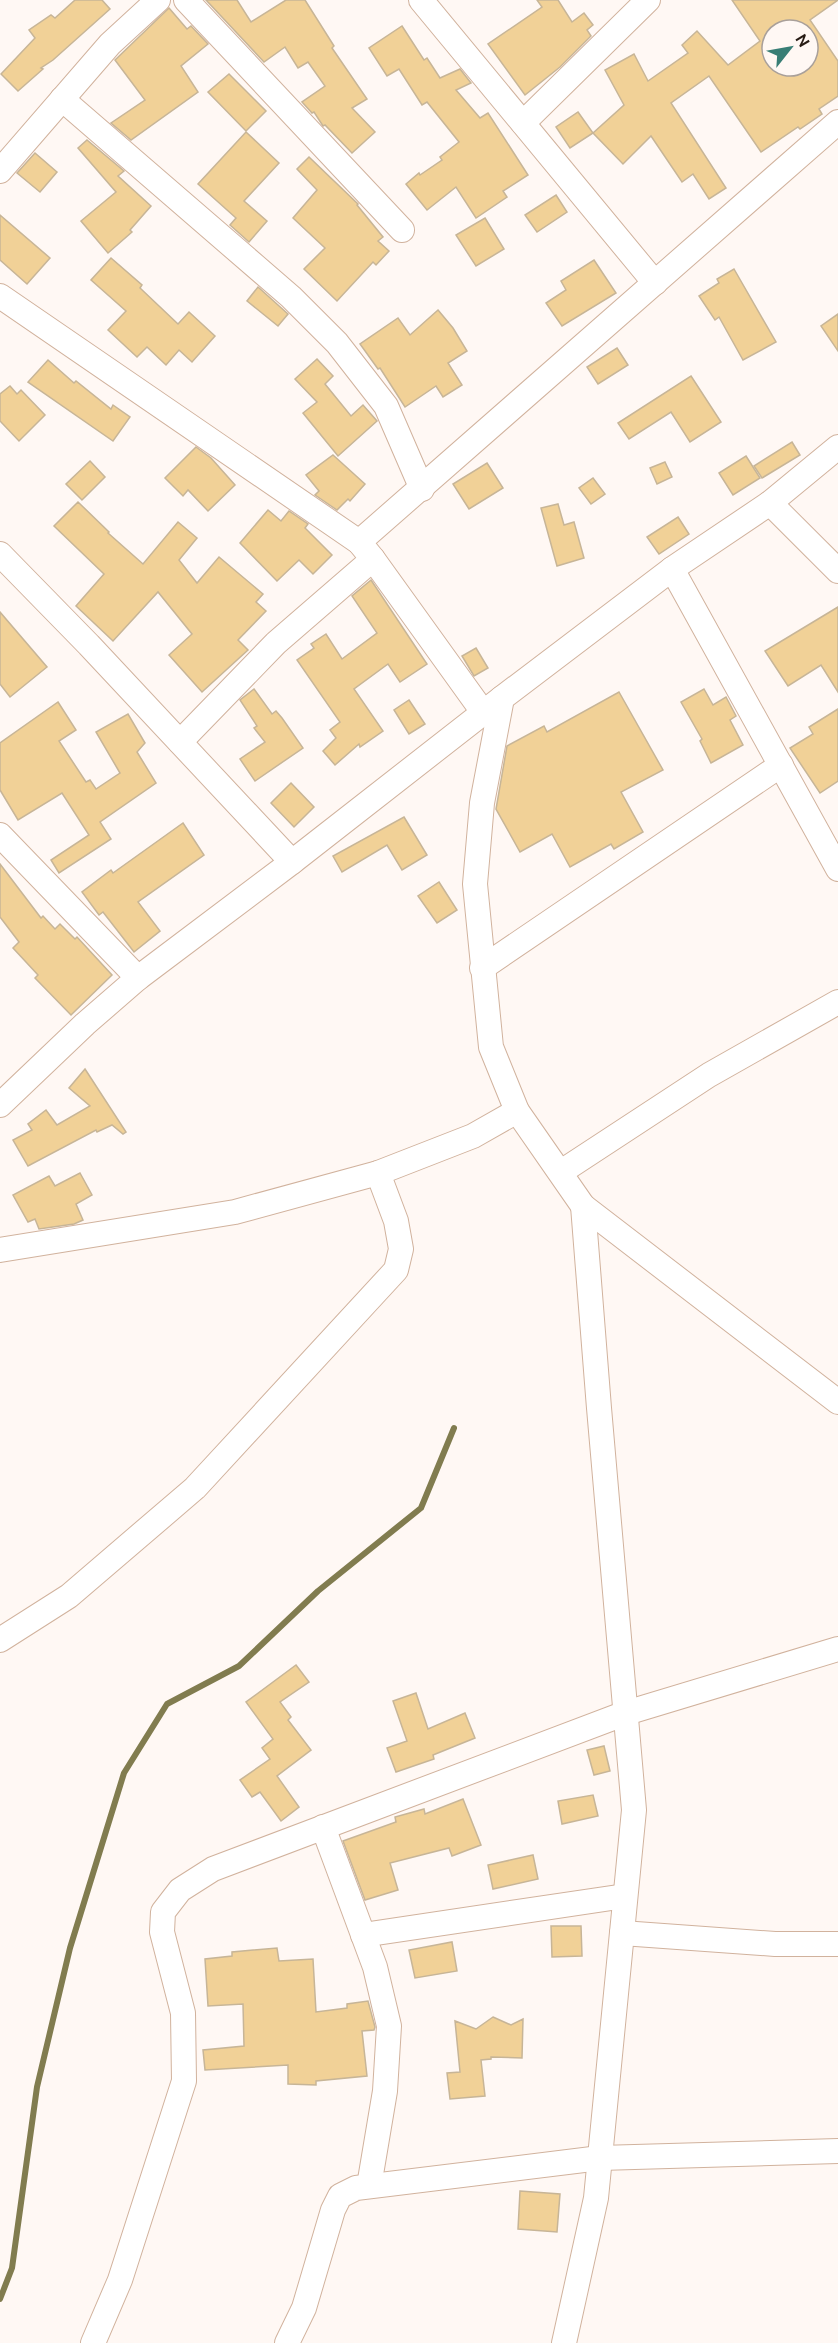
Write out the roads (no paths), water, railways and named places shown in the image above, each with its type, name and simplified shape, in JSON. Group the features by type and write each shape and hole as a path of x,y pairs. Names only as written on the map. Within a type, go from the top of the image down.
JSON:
{"street":[{"path":"0,171 110,44 158,0"},
{"path":"186,0 402,230"},
{"path":"421,0 655,283"},
{"path":"523,123 642,2"},
{"path":"62,99 291,297 337,343 386,406 422,489"},
{"path":"180,742 366,551 422,489 838,122"},
{"path":"0,296 366,551 493,705 475,884 491,1047 517,1111 584,1206 838,1402"},
{"path":"0,1105 85,1023 138,978 672,569 770,503 838,447"},
{"path":"770,503 838,571"},
{"path":"0,554 292,862"},
{"path":"672,569 838,868"},
{"path":"482,968 781,765"},
{"path":"0,836 138,978"},
{"path":"561,1172 709,1076 838,1002"},
{"path":"0,1250 235,1212 378,1173 473,1136 517,1111"},
{"path":"0,1640 69,1596 195,1488 396,1270 401,1250 396,1221 378,1173"},
{"path":"564,2343 596,2198 634,1810 598,1408 584,1206"},
{"path":"93,2343 120,2280 184,2081 183,2013 162,1932 163,1912 180,1890 213,1869 626,1713 838,1649"},
{"path":"323,1827 375,1967 389,2026 385,2091 369,2186"},
{"path":"363,1935 626,1896"},
{"path":"622,1933 775,1944 838,1944"},
{"path":"287,2343 304,2308 333,2210 340,2196 356,2188 600,2158 838,2151"}],"waterway":[{"path":"0,2299 12,2268 37,2087 70,1948 124,1773 167,1704 239,1666 318,1591 421,1508 454,1428"}]}
